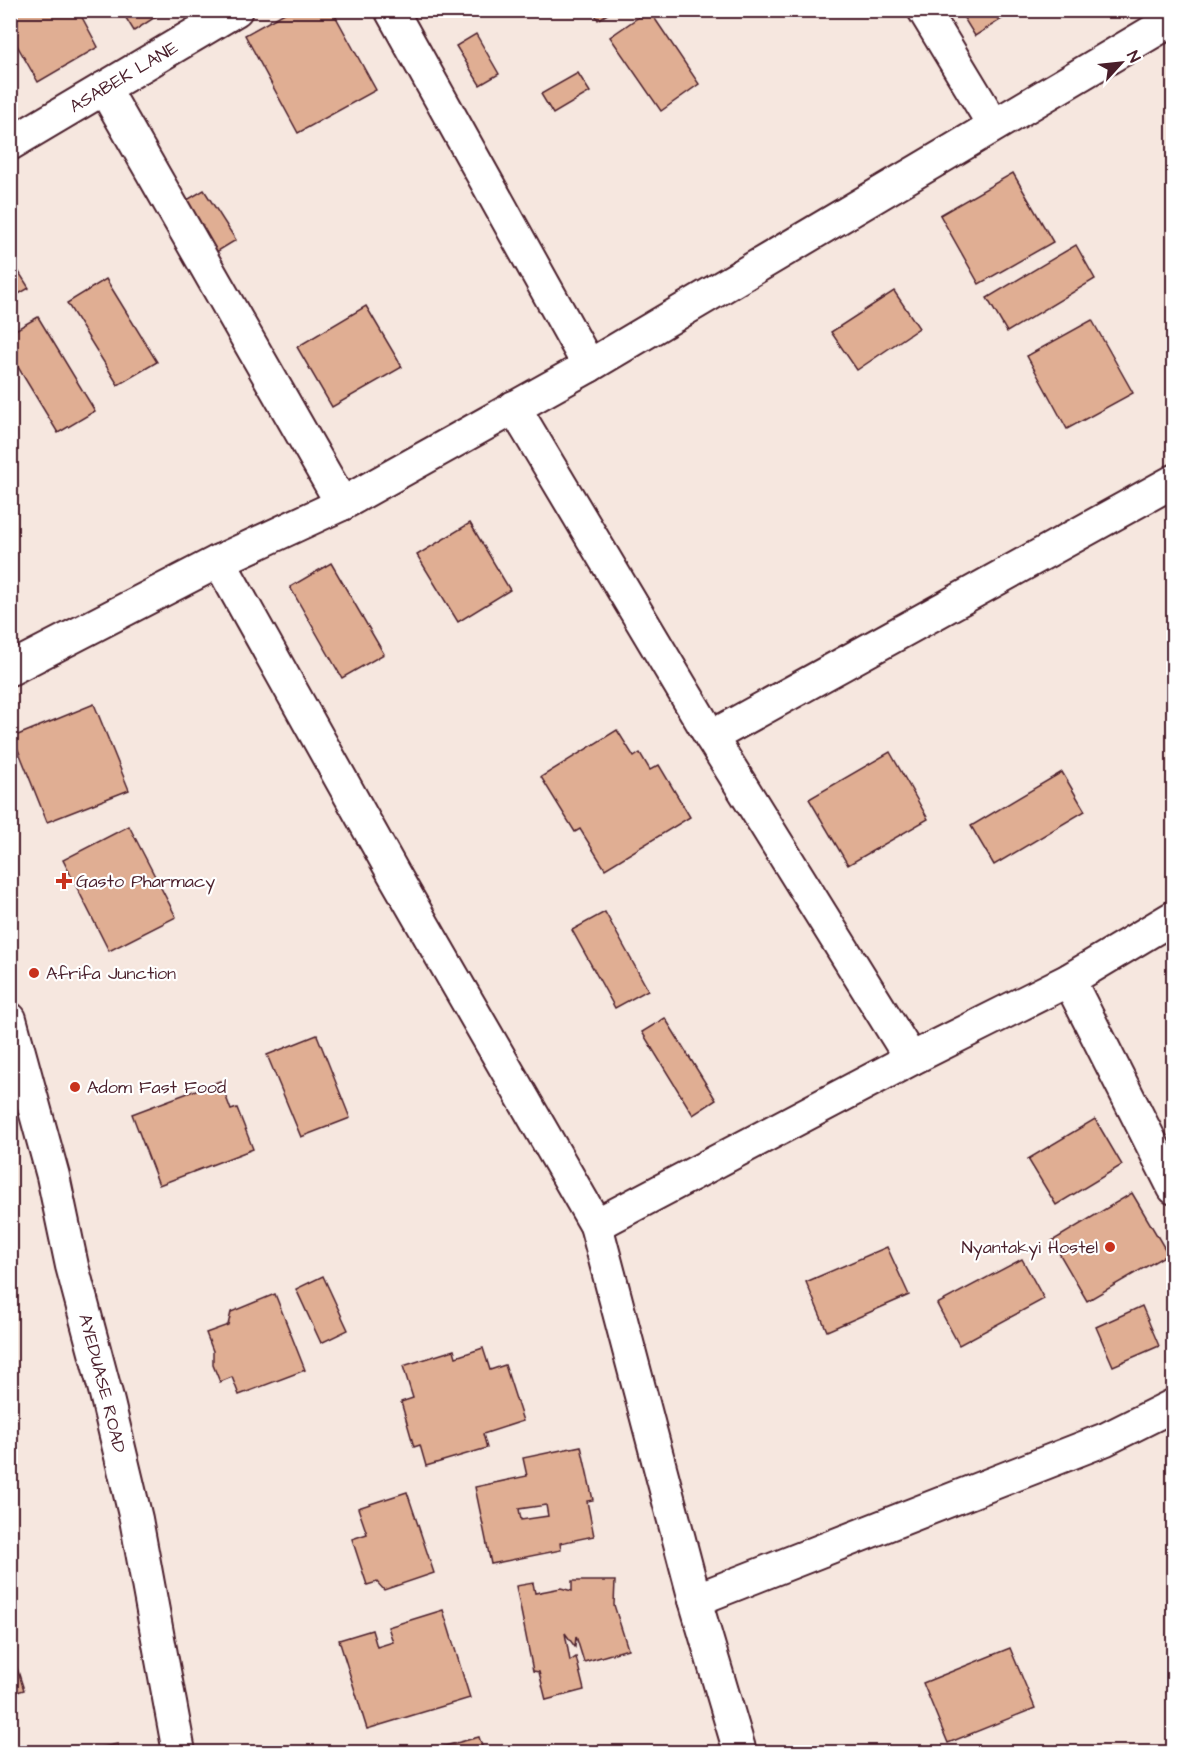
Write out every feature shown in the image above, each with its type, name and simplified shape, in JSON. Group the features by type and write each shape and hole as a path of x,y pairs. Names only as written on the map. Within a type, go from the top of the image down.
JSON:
{"street":[{"name":"ASABEK LANE","path":"10,144 236,10"},
{"path":"391,10 589,366"},
{"path":"924,10 993,123"},
{"path":"10,669 219,561 342,504 589,366 993,123 1173,19"},
{"path":"104,88 342,504"},
{"path":"514,407 711,737 911,1059"},
{"path":"711,737 1173,481"},
{"path":"219,561 395,876 596,1225 695,1600 740,1752"},
{"path":"596,1225 911,1059 1069,980 1173,917"},
{"path":"1069,980 1173,1188"},
{"name":"AYEDUASE ROAD","path":"10,1019 53,1176 72,1266 136,1519 179,1752"},
{"path":"695,1600 1106,1439 1173,1405"}],"building":[{"path":"10,10 78,10 98,47 38,82 10,33"},
{"path":"121,10 166,10 134,31"},
{"path":"290,10 332,10 376,90 298,133 245,35"},
{"path":"593,10 614,10 598,20"},
{"path":"649,10 699,84 661,111 610,37"},
{"path":"959,10 1016,10 975,36"},
{"path":"476,34 499,74 480,85 456,46"},
{"path":"578,73 590,92 553,114 541,94"},
{"path":"1013,173 1053,242 979,284 940,215"},
{"path":"204,190 236,240 213,254 182,203"},
{"path":"1076,245 1095,279 1007,332 987,298"},
{"path":"10,258 29,288 10,299"},
{"path":"106,279 157,362 118,385 67,303"},
{"path":"894,291 919,328 857,370 831,332"},
{"path":"366,306 402,367 332,407 297,347"},
{"path":"38,317 95,411 58,433 10,354 10,333"},
{"path":"1092,320 1133,393 1067,429 1027,356"},
{"path":"470,523 510,590 458,622 417,555"},
{"path":"331,563 384,654 342,678 290,587"},
{"path":"94,704 129,790 47,822 13,737"},
{"path":"617,730 634,757 640,753 650,770 659,765 690,817 605,869 580,829 575,832 541,777"},
{"path":"890,752 928,819 848,865 809,799"},
{"path":"1062,772 1085,811 994,865 971,826"},
{"path":"129,826 176,917 109,951 63,860"},
{"path":"605,912 648,990 615,1008 572,930"},
{"path":"665,1018 716,1100 693,1115 642,1032"},
{"path":"317,1035 350,1118 301,1137 267,1055"},
{"path":"220,1081 231,1110 237,1108 253,1149 159,1185 132,1114"},
{"path":"1095,1119 1122,1165 1056,1205 1028,1159"},
{"name":"Nyantakyi Hostel","path":"1132,1193 1168,1254 1087,1301 1052,1241"},
{"path":"887,1247 909,1295 827,1331 806,1282"},
{"path":"1022,1259 1044,1299 959,1345 937,1304"},
{"path":"323,1276 348,1330 321,1343 296,1289"},
{"path":"275,1294 305,1370 239,1395 232,1377 220,1382 213,1365 213,1351 206,1333 228,1325 231,1312"},
{"path":"1142,1306 1159,1346 1113,1366 1096,1327"},
{"path":"483,1348 490,1370 505,1365 523,1421 483,1434 487,1448 426,1466 420,1445 414,1447 401,1402 413,1398 403,1366 454,1350 456,1357"},
{"path":"581,1446 593,1500 587,1501 594,1536 560,1543 561,1550 491,1564 475,1487 527,1476 523,1458","holes":["546,1505 548,1516 521,1520 519,1509"]},
{"path":"407,1492 434,1573 384,1590 377,1582 367,1585 352,1539 367,1534 358,1508"},
{"path":"572,1581 615,1581 614,1605 628,1649 584,1662 576,1636 575,1647 565,1633 570,1661 576,1657 584,1690 546,1700 539,1672 533,1671 516,1586 533,1583 535,1593 561,1588 572,1591"},
{"path":"443,1610 470,1698 367,1729 339,1640 372,1630 377,1647 393,1642 388,1627"},
{"path":"10,1646 24,1690 10,1694"},
{"path":"1010,1648 1035,1708 948,1743 923,1683"},
{"path":"479,1737 484,1752 443,1752 441,1747"},
{"path":"118,1744 119,1752 79,1752"}],"place":[{"name":"Gasto Pharmacy","path":"64,881"},
{"name":"Afrifa Junction","path":"34,973"},
{"name":"Adom Fast Food","path":"75,1087"},
{"name":"Nyantakyi Hostel","path":"1110,1247"}]}
